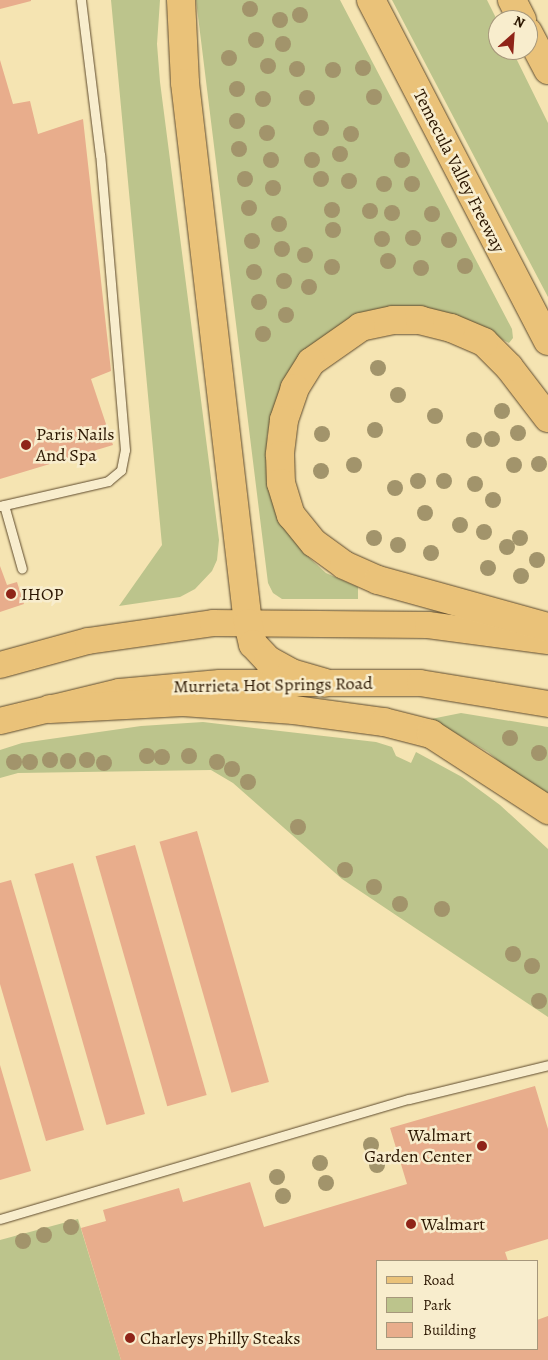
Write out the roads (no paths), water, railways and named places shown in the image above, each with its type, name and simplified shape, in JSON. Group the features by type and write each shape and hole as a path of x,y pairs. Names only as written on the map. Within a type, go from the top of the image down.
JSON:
{"highway":[{"path":"181,0 185,83 248,623 253,644 268,660 291,673 325,683"},
{"name":"Temecula Valley Freeway","path":"371,0 548,341"},
{"path":"538,51 548,70"},
{"path":"548,418 509,367 484,342 452,328 420,320 393,320 361,327 311,362 294,388 284,420 280,455 281,483 291,515 314,543 344,566 378,580 548,627"},
{"path":"50,709 183,702 294,710 384,722 431,734 538,800 548,810"}],"main road":[{"path":"0,664 88,641 159,628 248,623 428,625 548,641"},
{"name":"Murrieta Hot Springs Road","path":"0,721 119,692 220,683 420,683 548,704"}],"lane":[{"path":"22,569 2,505 108,482 121,470 125,450 100,155 81,0"},
{"path":"0,1219 409,1099 548,1065"}],"place":[{"name":"Paris Nails And Spa","path":"26,445"},
{"name":"IHOP","path":"11,594"},
{"name":"Walmart Garden Center","path":"482,1146"},
{"name":"Walmart","path":"411,1224"},
{"name":"Charleys Philly Steaks","path":"130,1338"}]}
